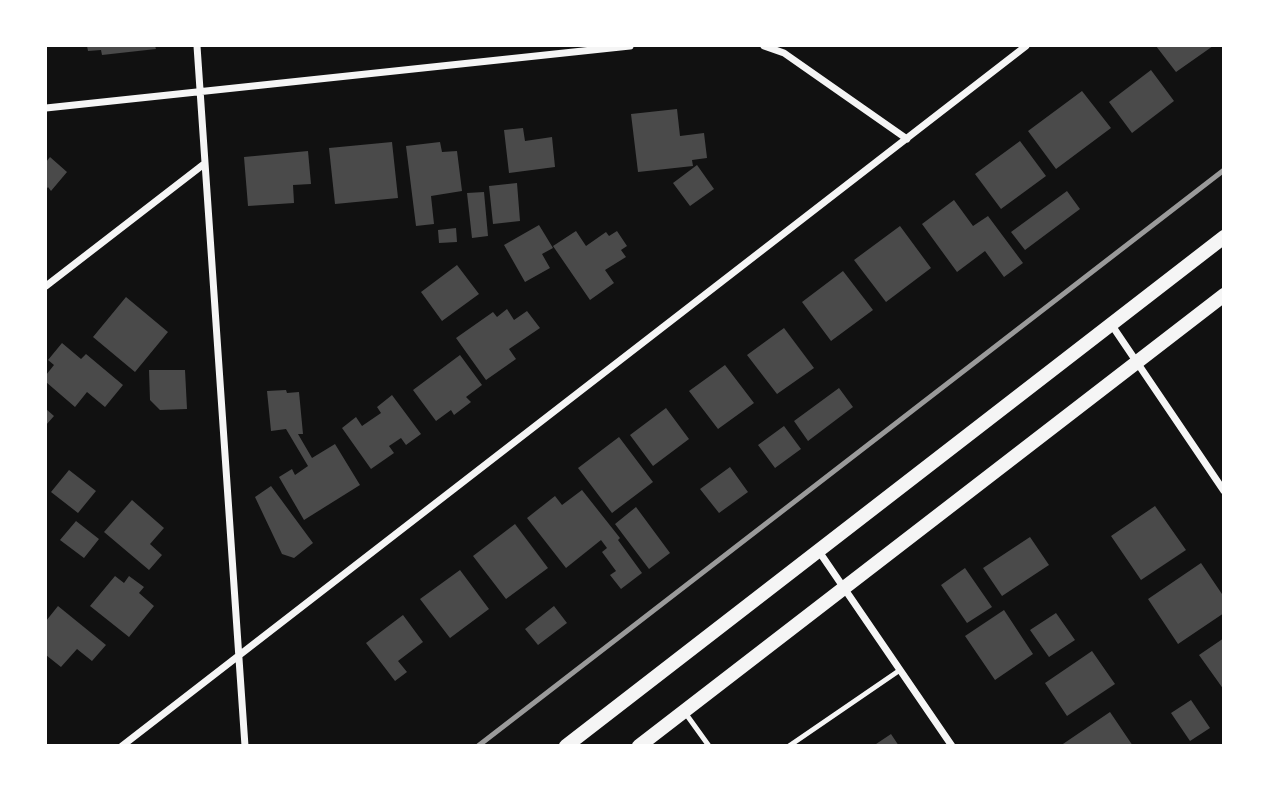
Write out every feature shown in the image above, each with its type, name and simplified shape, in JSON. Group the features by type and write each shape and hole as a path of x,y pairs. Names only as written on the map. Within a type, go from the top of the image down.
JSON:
{"main road":[{"path":"570,744 1223,237"},
{"path":"639,746 1223,295"}],"street":[{"path":"197,46 245,746"},
{"path":"46,108 630,46"},
{"path":"764,46 784,53 907,139"},
{"path":"122,746 1026,46"},
{"path":"46,286 204,164"},
{"path":"1111,324 1223,491"},
{"path":"818,550 952,746"}],"lane":[{"path":"789,746 900,670"},
{"path":"684,711 709,746"}],"building":[{"path":"87,46 155,46 156,49 102,55 101,50 88,51"},
{"path":"1156,46 1213,46 1176,72"},
{"path":"1151,70 1174,101 1132,133 1109,102"},
{"path":"1082,91 1111,128 1056,169 1028,131"},
{"path":"677,109 680,136 704,133 707,158 692,160 693,166 638,172 631,114"},
{"path":"523,128 525,141 552,137 555,167 509,173 504,130"},
{"path":"1020,141 1046,176 1001,209 975,174"},
{"path":"392,142 398,198 335,204 329,148"},
{"path":"440,142 442,152 457,151 462,191 431,196 434,224 416,226 406,146"},
{"path":"308,151 311,184 293,185 294,203 248,206 244,157"},
{"path":"50,157 67,172 51,191 48,187 46,190 46,162"},
{"path":"697,165 714,189 690,206 673,183"},
{"path":"517,183 520,221 493,224 489,186"},
{"path":"1067,191 1080,209 1025,250 1011,232"},
{"path":"484,192 488,236 472,238 467,193"},
{"path":"954,200 973,226 988,216 1023,263 1004,277 985,251 957,272 922,224"},
{"path":"539,225 553,248 542,254 550,268 525,282 504,245"},
{"path":"900,226 931,268 886,302 854,260"},
{"path":"456,228 457,242 439,243 438,230"},
{"path":"576,231 586,246 606,232 609,236 617,231 627,246 621,250 626,257 605,270 614,283 590,300 553,246"},
{"path":"457,265 479,294 442,321 421,292"},
{"path":"843,271 873,310 831,341 802,302"},
{"path":"126,297 168,332 135,372 93,337"},
{"path":"507,309 514,320 527,311 540,328 509,349 516,359 486,380 456,338 493,312 497,317"},
{"path":"784,328 814,368 777,394 747,355"},
{"path":"62,343 81,359 86,354 123,385 105,407 87,392 75,407 46,382 46,375 54,365 48,360"},
{"path":"460,355 482,385 466,397 471,402 454,415 451,410 436,421 413,390"},
{"path":"725,365 754,403 718,429 689,391"},
{"path":"149,370 185,370 187,409 160,410 150,400"},
{"path":"839,388 853,407 808,441 794,421"},
{"path":"286,390 287,393 299,392 303,434 298,434 312,458 335,444 360,485 304,520 279,477 292,469 295,475 308,466 286,429 271,431 267,391"},
{"path":"392,395 421,434 406,445 401,438 389,446 394,453 371,469 342,428 356,417 362,426 381,413 377,407"},
{"path":"666,408 689,439 653,466 630,435"},
{"path":"46,409 54,416 46,425"},
{"path":"784,426 801,449 775,468 758,445"},
{"path":"619,437 653,482 612,513 578,468"},
{"path":"730,467 748,492 719,513 700,489"},
{"path":"69,470 96,491 78,513 51,492"},
{"path":"271,486 313,543 294,558 282,554 255,497"},
{"path":"582,490 620,538 618,540 642,573 621,589 610,575 616,571 602,552 607,548 601,540 566,568 527,518 555,496 562,505"},
{"path":"132,500 164,528 150,544 162,555 149,570 104,532"},
{"path":"1155,506 1186,550 1141,580 1111,536"},
{"path":"636,507 670,553 649,569 615,524"},
{"path":"76,521 99,539 84,558 60,540"},
{"path":"515,524 548,568 506,599 473,556"},
{"path":"1030,537 1049,565 1002,596 983,568"},
{"path":"1201,563 1224,597 1224,613 1178,644 1148,599"},
{"path":"965,568 992,607 967,623 941,585"},
{"path":"460,570 489,609 450,638 420,599"},
{"path":"115,576 124,583 129,576 144,587 139,593 154,606 129,637 90,606"},
{"path":"58,606 106,645 92,661 77,649 61,667 46,655 46,621"},
{"path":"554,606 567,623 538,645 525,629"},
{"path":"1004,610 1033,654 995,680 965,636"},
{"path":"1056,613 1075,640 1049,657 1030,630"},
{"path":"403,615 423,642 398,661 407,672 395,681 366,643"},
{"path":"1224,638 1224,690 1199,655"},
{"path":"1092,651 1115,684 1067,716 1045,683"},
{"path":"1191,700 1210,728 1190,741 1171,713"},
{"path":"1110,712 1133,746 1060,746"},
{"path":"891,734 899,746 873,746"}],"railway":[{"path":"478,746 1224,170"}]}
